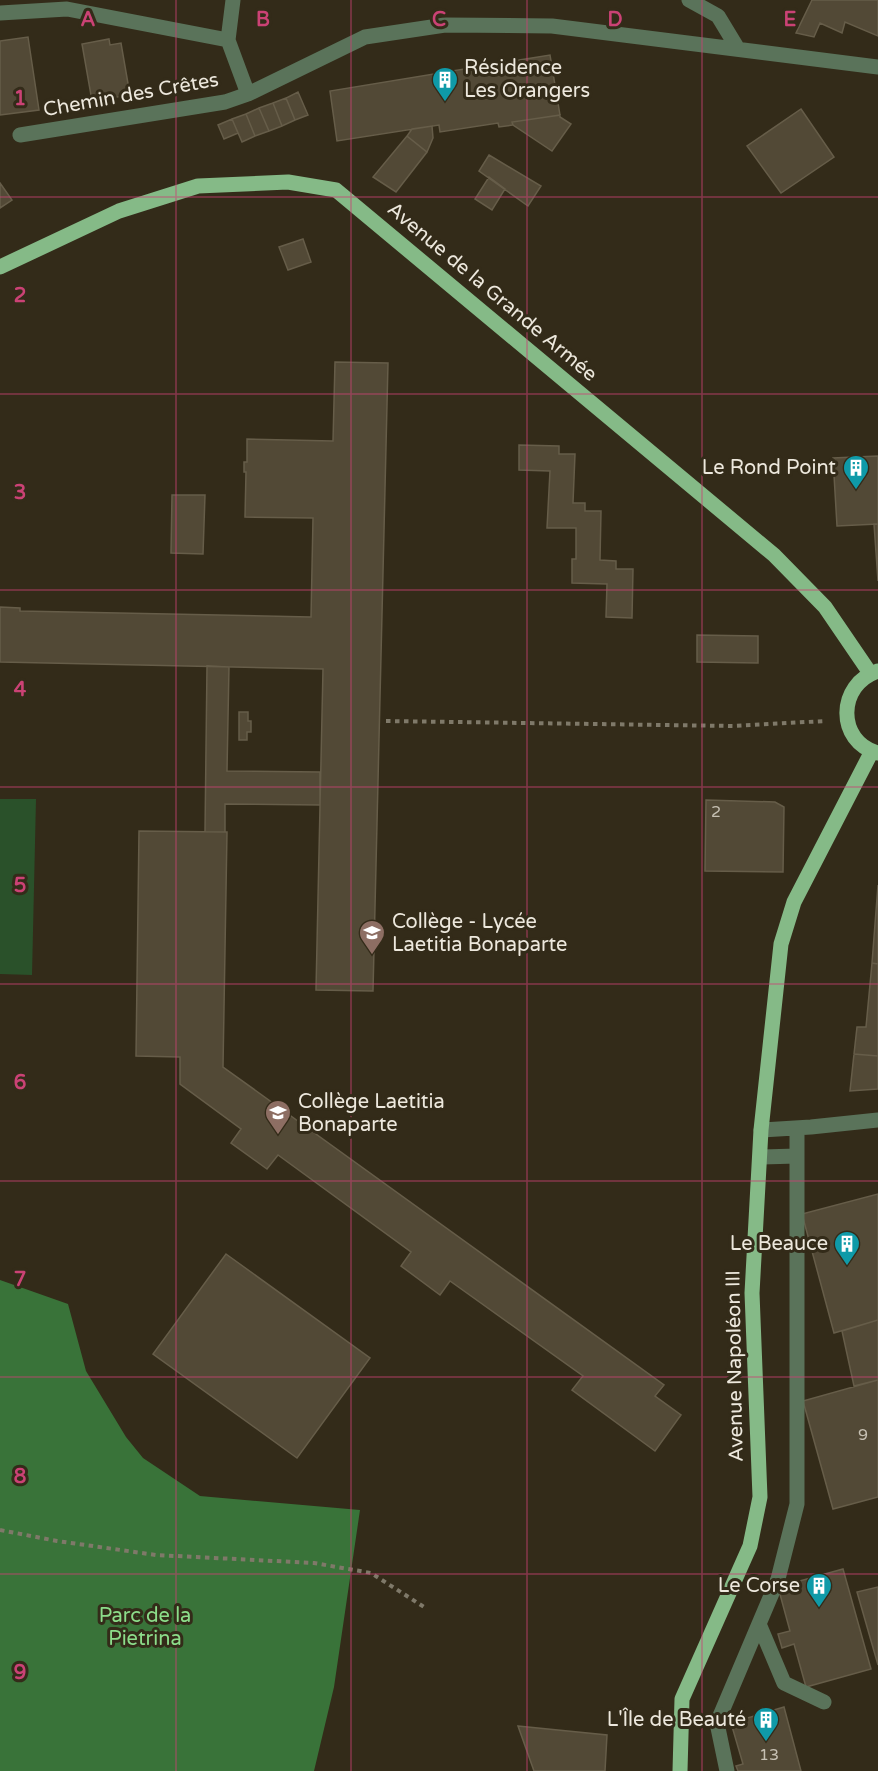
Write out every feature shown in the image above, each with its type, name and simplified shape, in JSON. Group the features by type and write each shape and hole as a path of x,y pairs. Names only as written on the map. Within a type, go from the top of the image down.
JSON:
{"main road":[{"name":"Avenue de la Grande Armée","path":"0,267 119,211 198,186 288,182 336,190 774,555 825,607 874,672"},
{"path":"874,672 859,681 851,692 847,705 847,720 860,744 875,752"},
{"name":"Avenue Napoléon III","path":"680,1771 682,1699 750,1546 760,1497 752,1293 761,1130 781,944 794,902 875,752"}],"street":[{"path":"233,0 228,40 248,94"},
{"path":"689,0 718,16 738,49"},
{"path":"0,13 67,9 228,40"},
{"name":"Chemin des Crêtes","path":"20,135 225,102 248,94 365,38 445,25 552,26 878,67"},
{"path":"761,1130 878,1120"},
{"path":"727,1771 717,1723 778,1579 797,1504 797,1128"},
{"path":"760,1157 797,1156"},
{"path":"759,1624 784,1683 824,1702"}],"path":[{"path":"386,721 733,726 847,720"},
{"path":"0,1530 57,1541 156,1555 314,1563 371,1573 424,1607"}],"green space":[{"path":"0,799 36,799 32,975 0,974"},
{"name":"Parc de la Pietrina","path":"0,1280 68,1304 86,1371 126,1437 143,1458 200,1496 360,1510 334,1687 314,1771 0,1771"}],"building":[{"path":"812,0 878,0 878,36 845,22 842,33 820,23 814,37 796,33"},
{"path":"28,37 39,110 0,115 0,41"},
{"path":"109,39 110,45 121,43 130,95 92,101 82,44"},
{"name":"Résidence Les Orangers","path":"550,55 560,115 512,122 513,125 499,127 498,123 440,132 439,125 337,141 330,91"},
{"path":"298,92 308,115 295,120 286,98"},
{"path":"286,98 295,120 282,126 273,103"},
{"path":"273,103 282,126 269,131 259,108"},
{"path":"259,108 269,131 255,136 246,114"},
{"path":"801,109 834,157 781,193 747,146"},
{"path":"246,114 255,136 242,142 232,119"},
{"path":"560,115 571,124 552,151 513,125 512,122"},
{"path":"232,119 238,133 224,139 218,125"},
{"path":"432,126 433,138 427,152 407,136 412,129"},
{"path":"407,136 427,152 396,192 373,177"},
{"path":"489,155 541,186 528,206 479,171"},
{"path":"489,177 505,189 492,210 475,199"},
{"path":"0,183 12,200 0,208"},
{"path":"303,239 311,262 288,270 279,247"},
{"path":"335,362 388,363 373,991 316,990 323,669 0,662 0,607 20,608 20,611 311,617 313,518 245,517 246,472 244,472 244,462 247,462 247,439 333,441"},
{"path":"519,445 559,446 559,454 575,454 573,503 585,503 585,511 601,511 600,560 616,561 616,569 633,569 632,618 606,617 607,584 572,583 572,559 576,559 576,528 547,528 550,471 519,470"},
{"name":"Le Rond Point","path":"878,456 878,524 837,526 833,458"},
{"path":"172,495 205,495 203,554 171,553"},
{"path":"874,524 878,524 878,581"},
{"path":"697,635 758,636 758,663 697,662"},
{"path":"207,666 229,667 227,771 320,772 320,805 225,804 225,832 205,832"},
{"path":"239,712 248,712 248,721 251,721 251,732 247,732 247,740 239,740"},
{"path":"706,800 775,802 784,807 783,872 705,871"},
{"name":"Collège Laetitia Bonaparte","path":"139,831 227,832 223,1067 664,1385 655,1396 681,1415 655,1451 572,1390 583,1376 450,1281 440,1295 401,1266 411,1252 278,1155 267,1169 231,1143 241,1129 180,1084 180,1057 136,1056"},
{"path":"878,885 878,964 872,963"},
{"path":"872,963 878,964 878,1056 854,1054 857,1027 866,1027"},
{"path":"854,1054 878,1056 878,1089 850,1091"},
{"name":"Le Beauce","path":"878,1194 878,1320 834,1333 802,1214"},
{"path":"226,1254 370,1358 297,1458 153,1354"},
{"path":"878,1320 878,1380 854,1386 842,1331"},
{"path":"878,1380 878,1497 833,1509 803,1401"},
{"name":"Le Corse","path":"843,1569 871,1669 806,1687 794,1644 782,1648 778,1634 790,1631 778,1587"},
{"path":"878,1587 878,1665 857,1592"},
{"name":"L'Île de Beauté","path":"784,1707 801,1771 738,1771 736,1766 743,1764 731,1723"},
{"path":"518,1726 607,1735 605,1771 534,1771"}],"place":[{"name":"Résidence Les Orangers","path":"445,103"},
{"name":"Le Rond Point","path":"856,491"},
{"name":"Collège - Lycée Laetitia Bonaparte","path":"372,956"},
{"name":"Collège Laetitia Bonaparte","path":"278,1136"},
{"name":"Le Beauce","path":"847,1267"},
{"name":"Le Corse","path":"819,1609"},
{"name":"L'Île de Beauté","path":"766,1743"}]}
